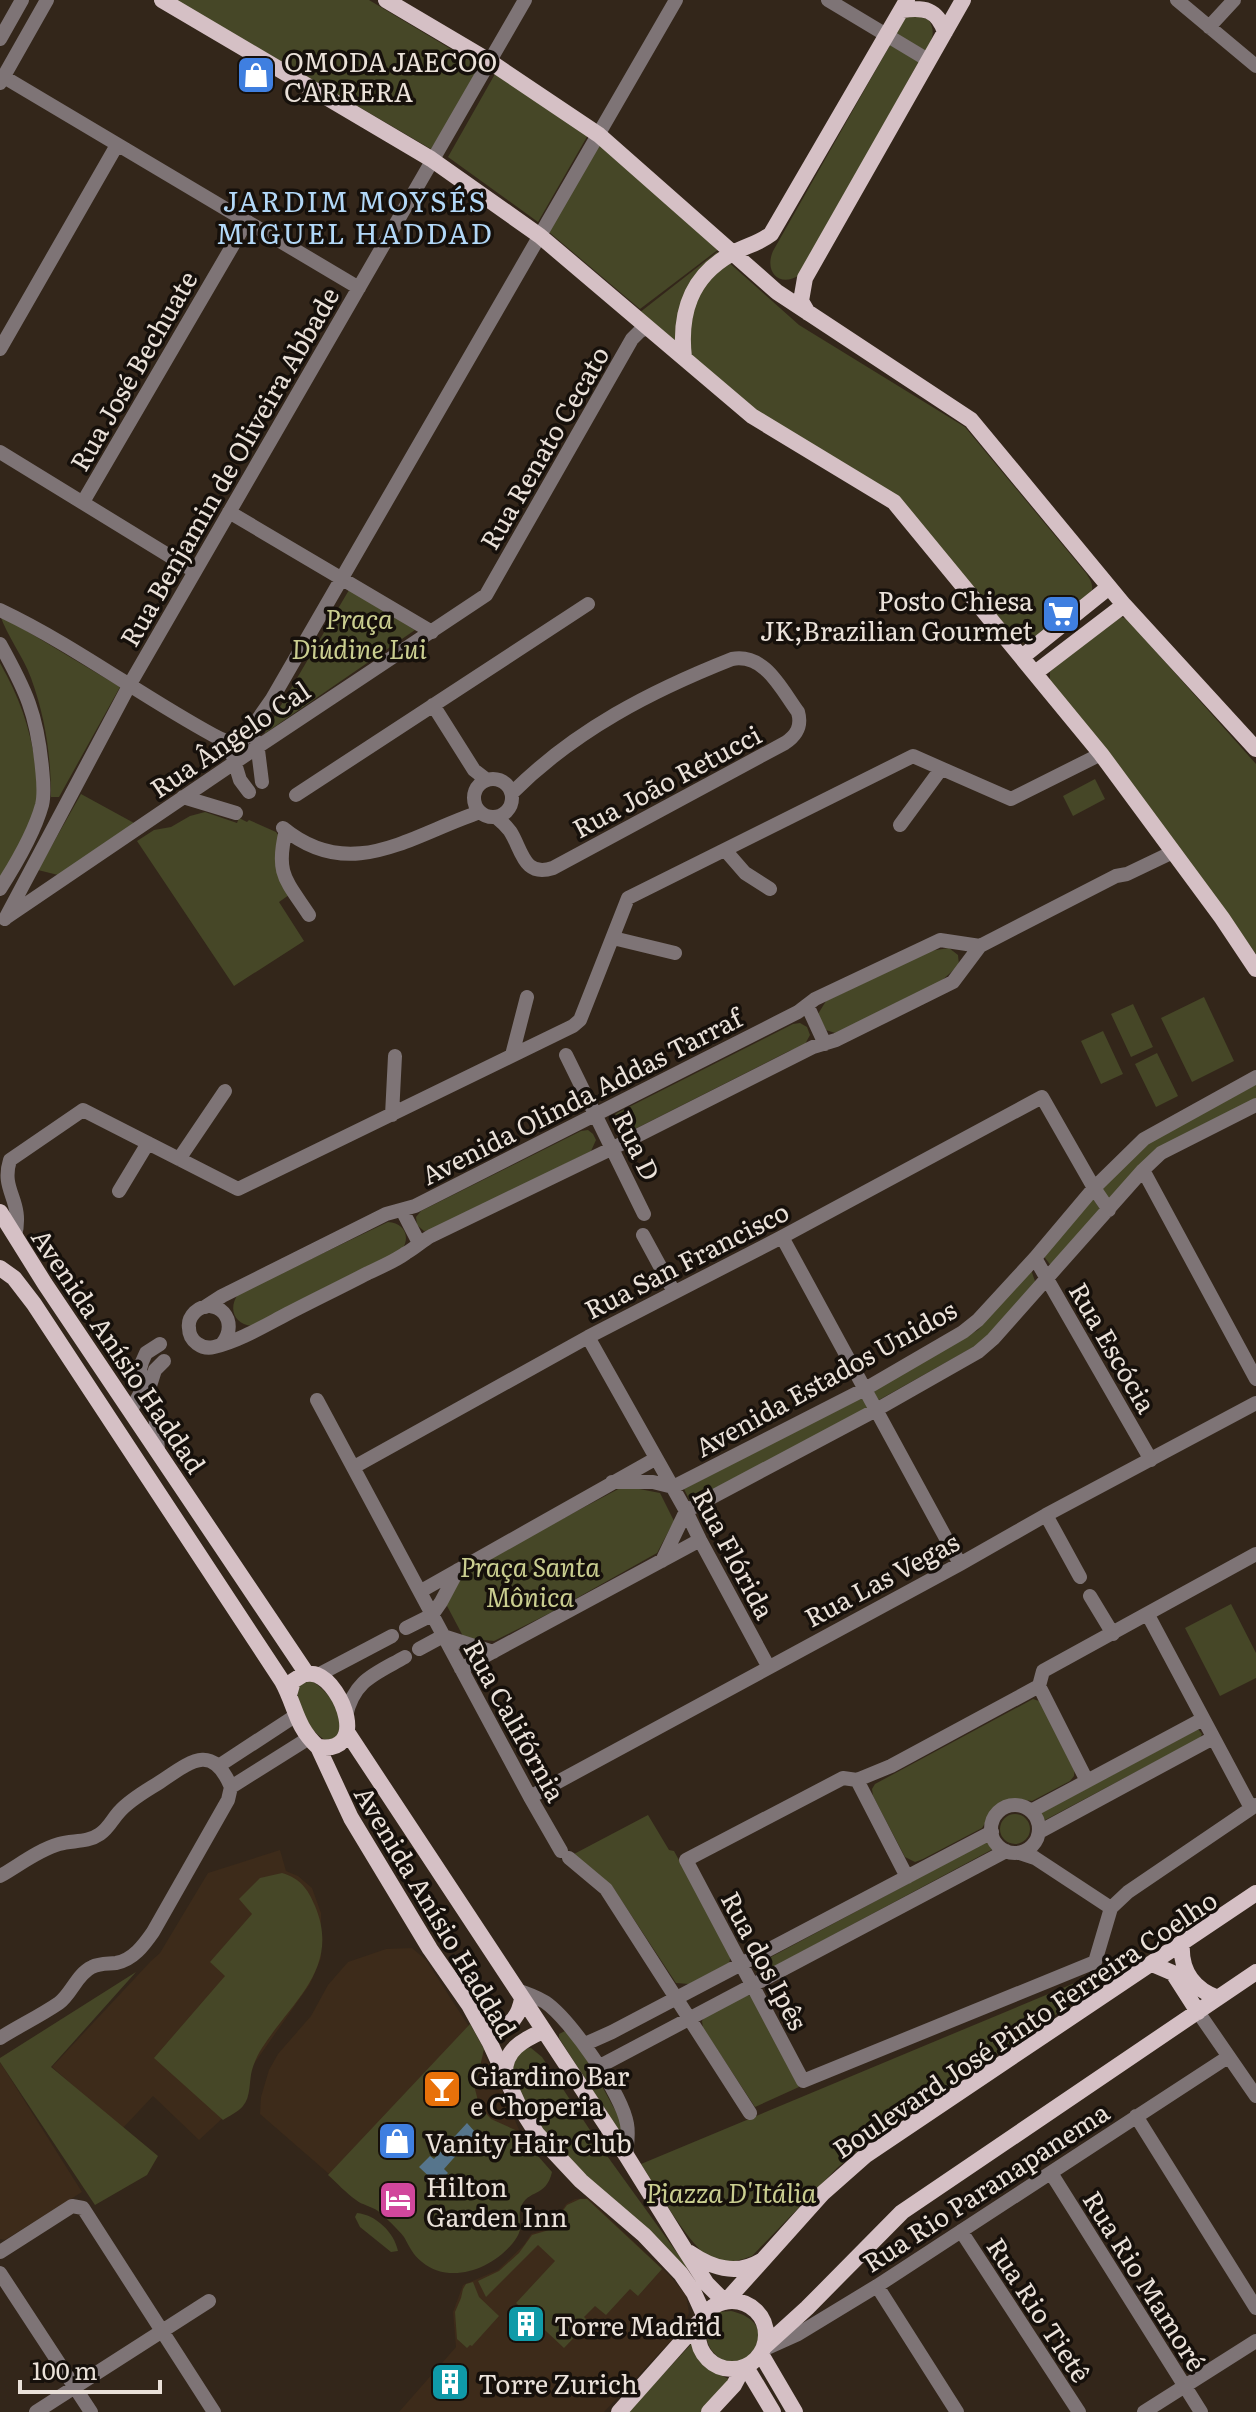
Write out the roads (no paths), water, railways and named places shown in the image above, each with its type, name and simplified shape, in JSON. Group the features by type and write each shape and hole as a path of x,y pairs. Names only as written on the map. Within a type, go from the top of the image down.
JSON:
{"main road":[{"path":"162,0 431,159 540,236 752,416 894,502 1101,754 1256,969"},
{"path":"386,0 489,61 599,135 777,292 971,420 1124,605 1256,749"},
{"path":"816,319 807,312 801,301 805,278 963,0"},
{"path":"684,358 681,334 695,288 734,252 771,234 904,5 934,14 945,32"},
{"path":"1022,657 1109,587"},
{"path":"1035,673 1124,605"},
{"name":"Avenida Anísio Haddad","path":"0,1212 158,1450 313,1674 337,1696 347,1724 519,1994 707,2284 725,2302"},
{"path":"0,1267 12,1258 18,1240"},
{"name":"Avenida Anísio Haddad","path":"0,1267 14,1278 34,1304 289,1695 295,1716 314,1743 351,1818 481,2026 518,2104 537,2134 581,2181 644,2235 681,2274 694,2293 702,2318"},
{"path":"289,1695 293,1681 313,1674"},
{"path":"314,1743 334,1747 341,1743 347,1724"},
{"name":"Boulevard José Pinto Ferreira Coelho","path":"725,2302 823,2193 866,2155 1256,1893"},
{"path":"1182,1943 1182,1961 1189,1978 1202,1991 1218,1998"},
{"path":"1152,1964 1173,1973 1198,2012"},
{"path":"709,2412 734,2385 744,2368 902,2212 1256,1972"},
{"path":"481,2026 490,2030 509,2025 516,2019 519,1994"},
{"path":"505,2075 509,2054 516,2046 543,2031"},
{"path":"685,2250 717,2268 735,2270 753,2266 765,2258"},
{"path":"619,2412 702,2318 713,2307 725,2302 745,2303 759,2314 766,2329 763,2350 795,2412"},
{"path":"702,2318 697,2338 703,2355 709,2362 725,2369 744,2368"},
{"path":"744,2368 773,2412"}],"street":[{"path":"0,39 22,0"},
{"path":"47,0 2,80 359,288"},
{"name":"Rua Benjamin de Oliveira Abbade","path":"2,920 194,571 525,0"},
{"path":"0,610 215,736 238,744 245,739 260,719 676,0"},
{"path":"828,0 928,60"},
{"path":"1177,0 1256,66"},
{"path":"1209,27 1234,0"},
{"path":"0,349 117,145"},
{"name":"Rua José Bechuate","path":"83,502 247,221"},
{"name":"Rua Renato Cecato","path":"486,595 632,339 647,328"},
{"path":"0,452 194,571"},
{"path":"229,512 432,632"},
{"name":"Rua Ângelo Cal","path":"2,920 486,595"},
{"path":"296,795 588,604"},
{"path":"0,644 35,718 43,799 23,850 0,889"},
{"name":"Rua João Retucci","path":"502,814 524,860 534,868 547,870 785,743 793,738 801,721 798,712 759,663 742,658 732,659 673,682 614,714 578,737 510,789"},
{"path":"433,705 483,783"},
{"path":"260,719 255,732 262,782"},
{"path":"215,736 230,751 240,780 249,792"},
{"path":"18,1240 16,1209 2,1180 6,1157 26,1146 40,1133 46,1134 83,1110 238,1189 566,1030 580,1020 628,898 913,756 1011,799 1101,754"},
{"path":"900,825 941,769"},
{"path":"498,780 510,789 512,802 502,814 488,816 478,808 475,795 483,783 498,780"},
{"path":"183,797 236,813"},
{"path":"43,799 64,806"},
{"path":"309,915 283,874 281,850 284,829 317,849 346,854 373,851 418,839 478,808"},
{"path":"222,1344 230,1328 223,1311 205,1307 197,1311 188,1327 190,1336 204,1347 213,1348 245,1335 405,1254 419,1243 800,1053 836,1040 953,982 980,946 1116,876 1124,867 1170,848"},
{"path":"725,850 745,873 770,889"},
{"path":"613,938 675,953"},
{"name":"Avenida Olinda Addas Tarraf","path":"205,1307 386,1214 415,1206 798,1012 815,999 940,940 980,946"},
{"path":"512,1055 527,997"},
{"path":"807,1005 825,1044"},
{"name":"Rua D","path":"566,1055 644,1214"},
{"path":"392,1115 395,1056"},
{"name":"Avenida Estados Unidos","path":"673,1487 865,1389 963,1332 1035,1258 1094,1188 1144,1139 1256,1077"},
{"path":"179,1159 225,1091"},
{"name":"Rua San Francisco","path":"354,1467 588,1337 1042,1097 1094,1188"},
{"name":"Avenida Estados Unidos","path":"686,1511 978,1352 1161,1153 1256,1105"},
{"path":"119,1191 148,1143"},
{"path":"1143,1170 1256,1379"},
{"path":"1094,1188 1109,1210"},
{"path":"402,1210 419,1243"},
{"path":"643,1235 674,1292"},
{"path":"782,1237 960,1564"},
{"name":"Rua Escócia","path":"1035,1258 1151,1460"},
{"name":"Rua Flórida","path":"588,1337 673,1487 768,1666"},
{"path":"131,1410 156,1379 158,1357"},
{"path":"148,1392 158,1450"},
{"name":"Rua Califórnia","path":"317,1400 530,1797 565,1855 606,1889 750,2113"},
{"name":"Rua Las Vegas","path":"530,1797 1256,1403"},
{"path":"421,1591 655,1459"},
{"path":"612,1482 653,1482 673,1487"},
{"path":"662,1561 686,1511"},
{"path":"1046,1515 1080,1577"},
{"path":"461,1669 700,1540"},
{"path":"1087,1781 1039,1686 1043,1671 1256,1554"},
{"path":"406,1628 432,1615 458,1570"},
{"path":"1090,1596 1113,1634"},
{"path":"1026,1848 1036,1817 1031,1811 1018,1806 1004,1809 994,1818 994,1840 1026,1848 1111,1908 1128,1892 1253,1806 1148,1615"},
{"path":"313,1674 392,1636"},
{"path":"419,1649 443,1636 493,1652"},
{"path":"347,1724 350,1701 357,1688 367,1678 405,1657"},
{"path":"907,1877 857,1780 891,1766 1039,1686"},
{"path":"220,1765 295,1716"},
{"path":"1031,1811 1203,1719"},
{"path":"600,2066 1026,1848 1213,1738"},
{"path":"259,1740 272,1762"},
{"path":"231,1787 272,1762 314,1743"},
{"path":"0,1876 47,1849 99,1835 128,1803 197,1760 220,1765 231,1787 228,1800 143,1946 119,1962 91,1967 60,2002 0,2038"},
{"name":"Rua dos Ipês","path":"857,1780 843,1778 686,1860 803,2081 1095,1962 1111,1908"},
{"path":"585,2044 992,1832"},
{"path":"705,1983 716,2005"},
{"path":"519,1994 544,2002 585,2044 600,2066 627,2123 626,2155"},
{"path":"1198,2012 1256,2096"},
{"path":"543,2031 557,2026 569,2028"},
{"path":"612,2032 624,2054"},
{"name":"Rua Rio Paranapanema","path":"763,2350 798,2334 877,2286 1228,2057"},
{"path":"1136,2116 1256,2308"},
{"name":"Rua Rio Mamoré","path":"1051,2173 1201,2412"},
{"path":"0,2262 0,2253 72,2206 83,2208 214,2412"},
{"name":"Rua Rio Tietê","path":"961,2231 1079,2412"},
{"path":"0,2273 91,2412"},
{"path":"877,2286 957,2412"},
{"path":"36,2412 209,2301"},
{"path":"1144,2412 1256,2341"}],"water":[{"path":"467,2123 476,2133 444,2169 448,2173 437,2184 419,2167 430,2156 434,2159"}],"place":[{"name":"OMODA JAECOO CARRERA","path":"256,75"},
{"name":"Posto Chiesa JK;Brazilian Gourmet","path":"1061,614"},
{"name":"Giardino Bar e Choperia","path":"442,2089"},
{"name":"Vanity Hair Club","path":"397,2141"},
{"name":"Hilton Garden Inn","path":"398,2200"},
{"name":"Torre Madrid","path":"526,2324"},
{"name":"Torre Zurich","path":"450,2382"}],"district":[{"name":"JARDIM MOYSÉS MIGUEL HADDAD","path":"355,216"}],"park label":[{"name":"Praça Diúdine Lui","path":"359,632"},
{"name":"Praça Santa Mônica","path":"530,1580"},
{"name":"Piazza D'Itália","path":"731,2191"}]}
